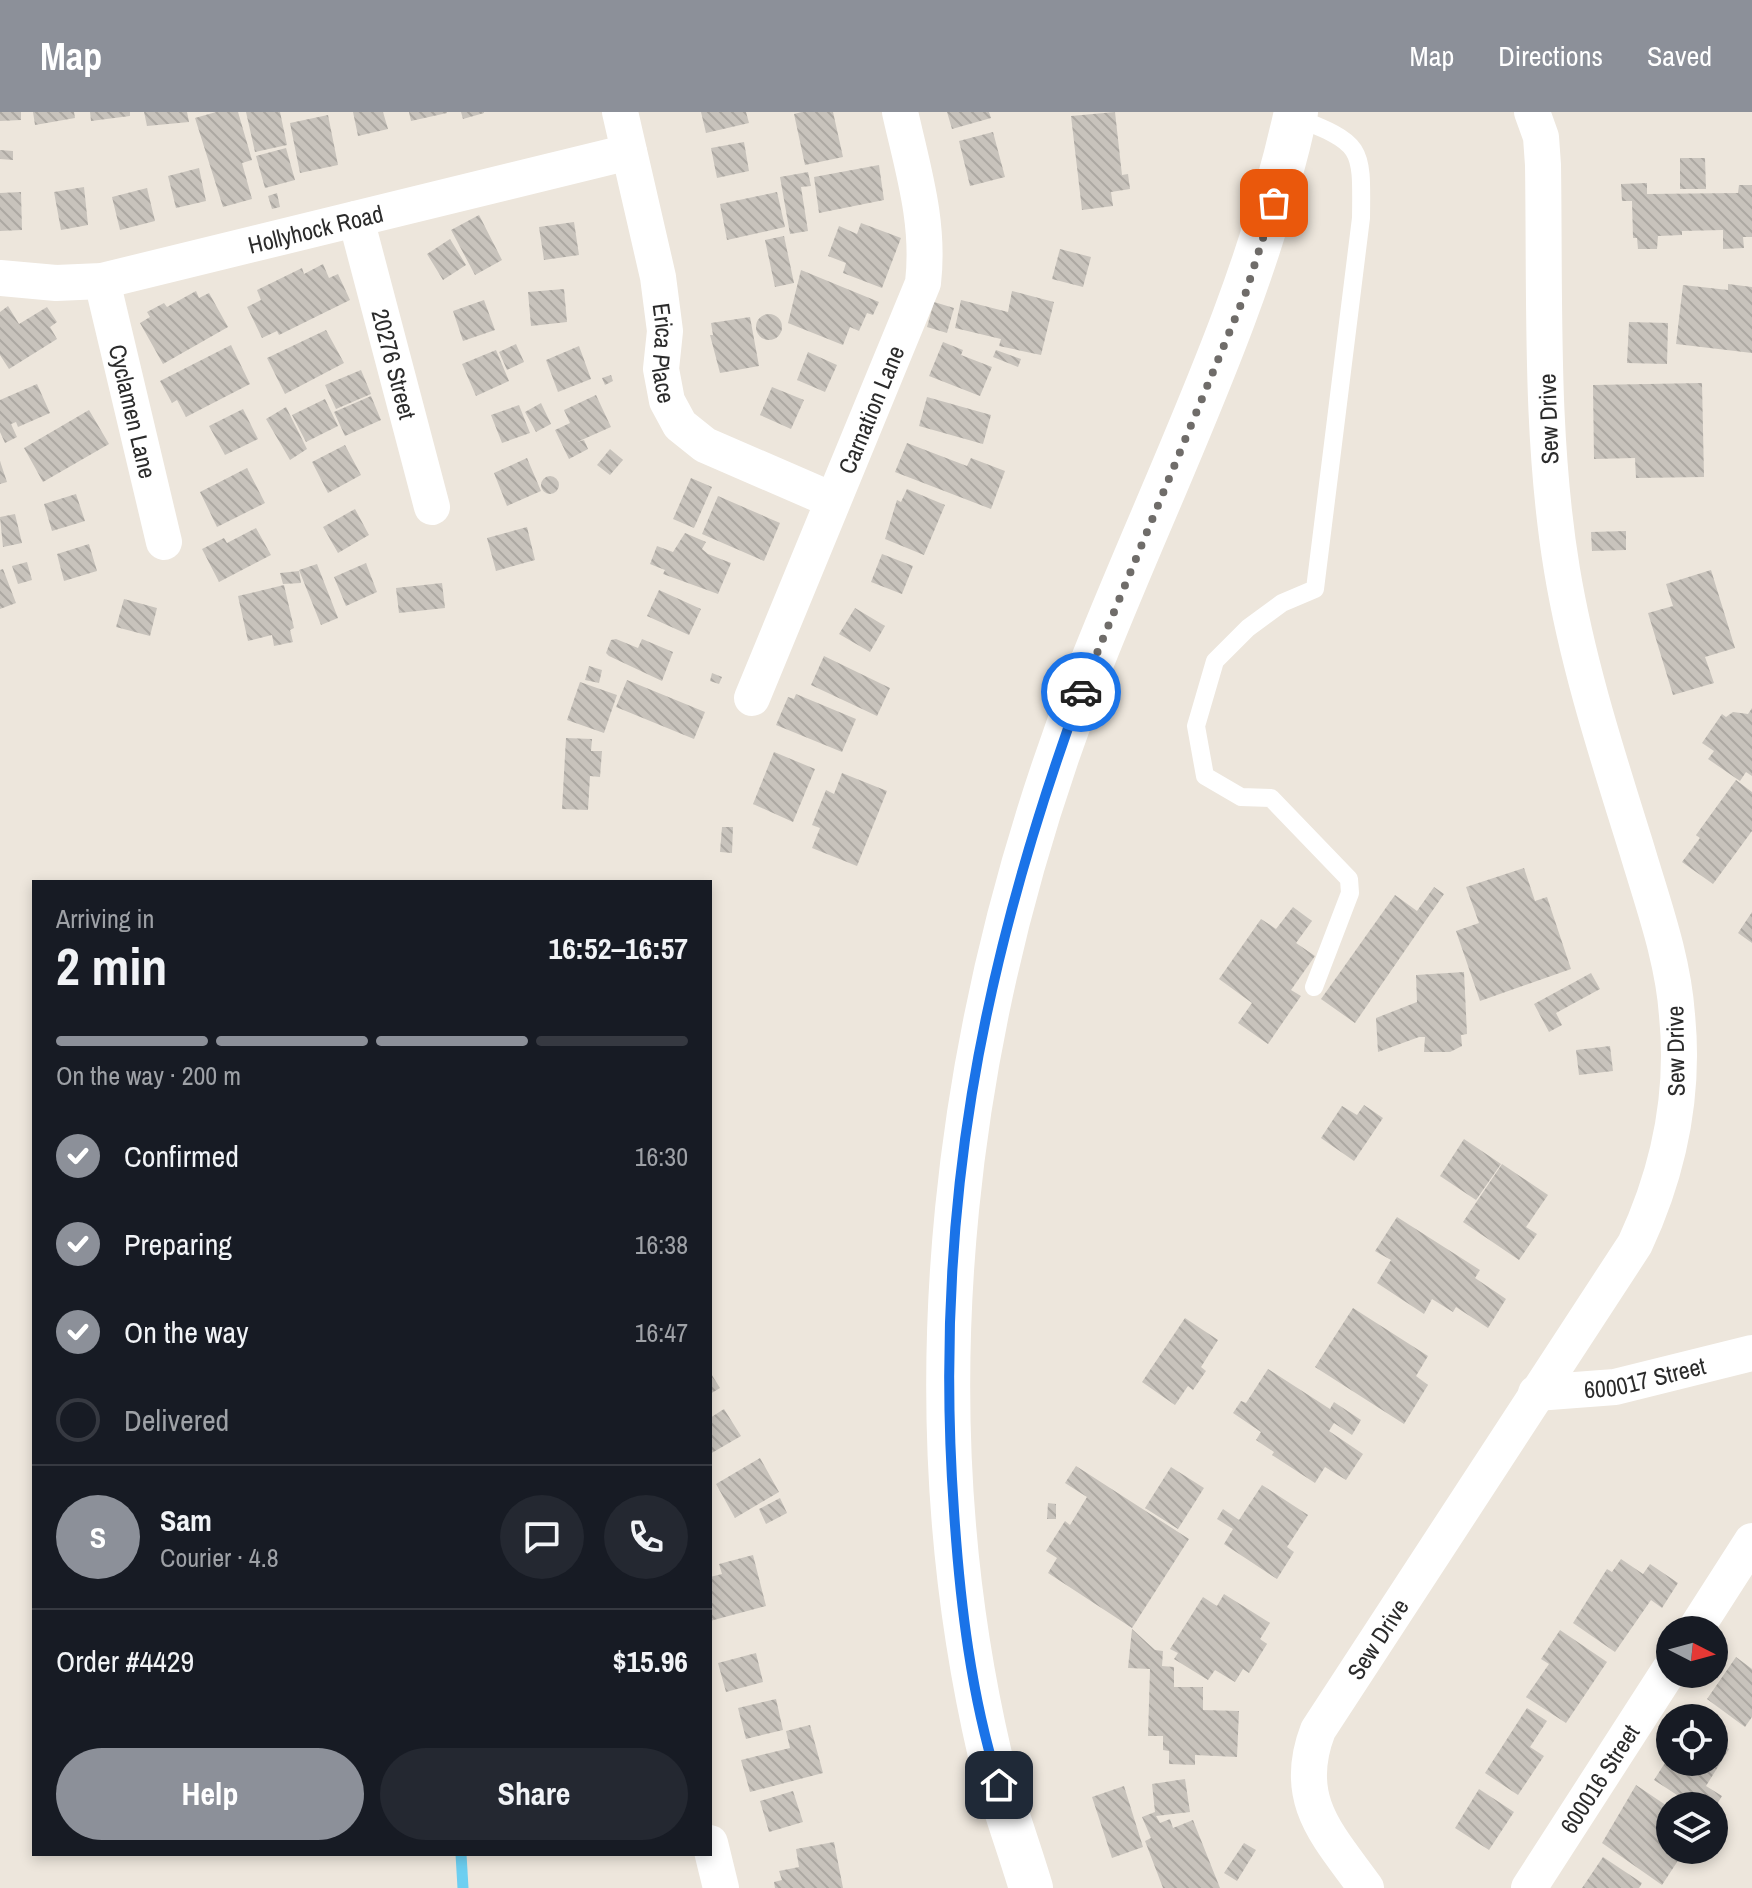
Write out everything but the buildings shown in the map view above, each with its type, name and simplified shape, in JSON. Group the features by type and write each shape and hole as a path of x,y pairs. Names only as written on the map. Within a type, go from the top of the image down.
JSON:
{"main road":[{"path":"1031,1888 991,1759 970,1653 956,1551 948,1375 951,1274 960,1159 981,1030 1002,936 1048,783 1088,674 1246,292 1283,173 1295,115"}],"street":[{"name":"Erica Place","path":"620,112 658,277 665,331 661,369 667,401 680,425 705,445 832,500"},
{"name":"Carnation Lane","path":"752,698 923,283 927,248 924,216 900,112"},
{"name":"Sew Drive","path":"1366,1888 1311,1806 1308,1787 1311,1748 1318,1730 1635,1244 1648,1216 1672,1140 1679,1055 1677,1014 1666,945 1580,664 1561,567 1547,437 1543,165 1541,137 1532,112"},
{"name":"Hollyhock Road","path":"0,278 56,283 102,281 629,152"},
{"name":"20276 Street","path":"356,219 432,507"},
{"name":"Cyclamen Lane","path":"102,281 164,542"},
{"name":"600017 Street","path":"1536,1393 1615,1387 1752,1353"},
{"path":"1704,1616 1752,1541"},
{"name":"600016 Street","path":"1529,1888 1658,1688"},
{"path":"712,1851 721,1888"}],"lane":[{"path":"1295,115 1344,136 1361,164 1361,218 1315,589 1282,603 1248,628 1215,661 1196,726 1205,776 1241,797 1271,798 1349,879 1350,893 1314,987"}],"waterway":[{"path":"461,1856 463,1888"}],"way so far":[{"path":"1081,692 1246,292 1274,203"}],"route":[{"path":"999,1785 970,1653 956,1551 948,1375 951,1274 960,1159 981,1030 1002,936 1024,858 1081,692"}]}
